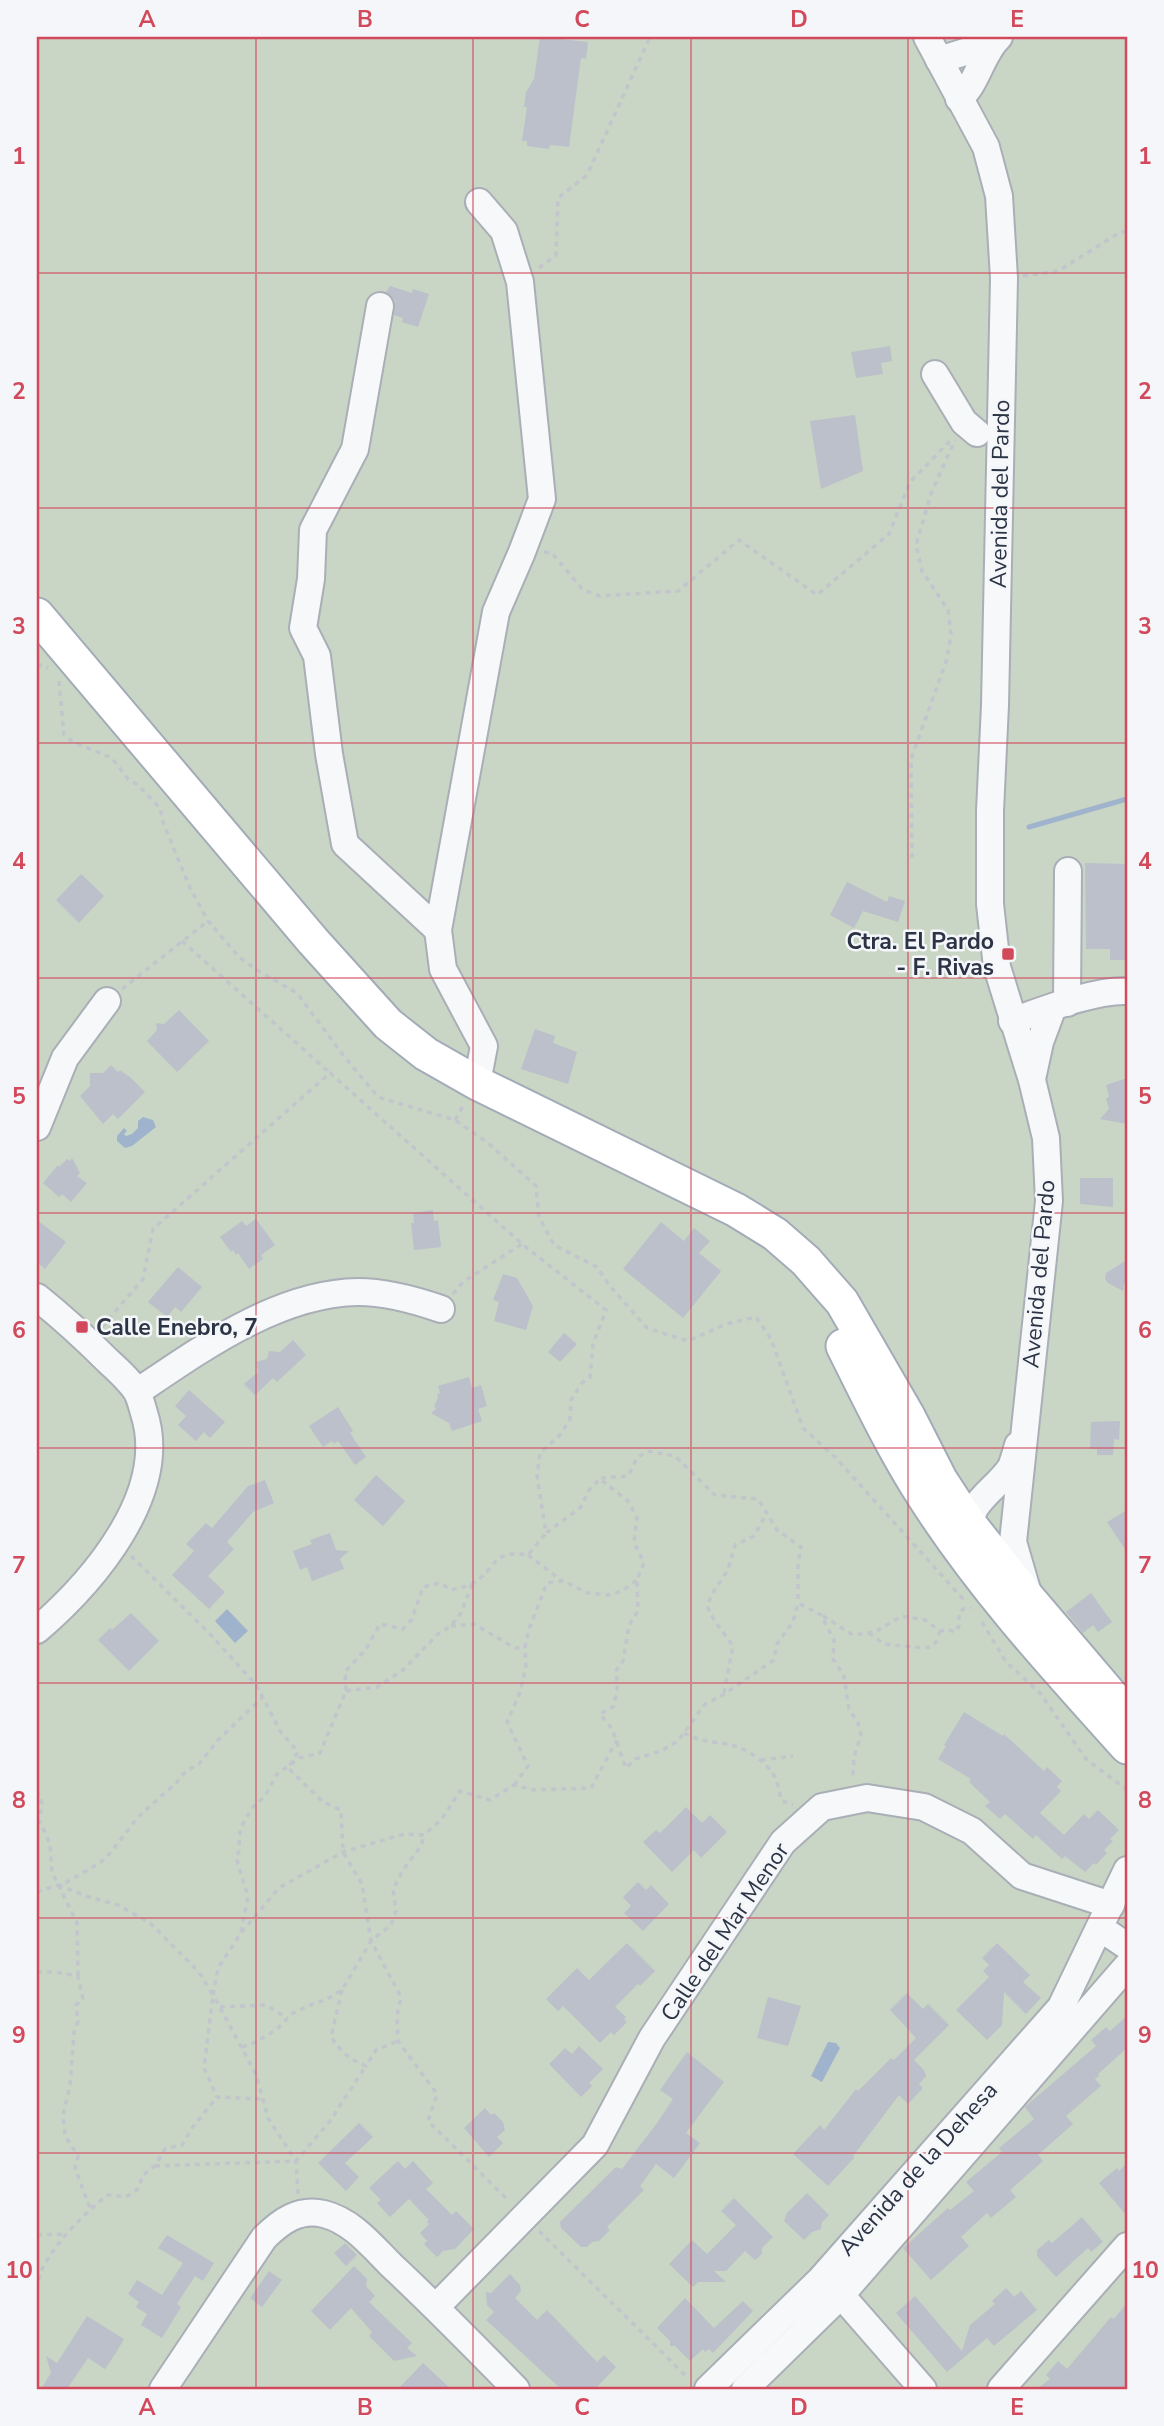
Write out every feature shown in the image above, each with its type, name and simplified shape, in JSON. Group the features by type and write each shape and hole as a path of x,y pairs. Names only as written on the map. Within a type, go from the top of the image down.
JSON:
{"main road":[{"path":"37,615 313,941 388,1024 426,1054 477,1083 736,1210 775,1234 806,1261 842,1302 908,1416 940,1479 980,1504 1029,1599 1127,1714"},
{"path":"736,1210 794,1267 826,1312 884,1427 926,1499 984,1583 1127,1747"}],"street":[{"name":"Avenida del Pardo","path":"926,37 986,147 999,197 1004,278 990,904 997,967 1032,1080 1046,1138 1049,1201 1025,1427"},
{"path":"939,60 995,41"},
{"path":"959,99 967,93 995,41"},
{"path":"477,1083 484,1046 443,969 438,930 496,612 541,499 520,282 504,231 479,202"},
{"path":"380,306 355,449 313,530 311,579 303,628 317,656 329,754 345,844 438,930"},
{"path":"935,374 964,422 977,433"},
{"name":"Avenida del Pardo","path":"1032,1080 1040,1042 1060,1005 1068,871"},
{"path":"997,967 1023,990 1060,1005"},
{"path":"1012,1021 1117,990 1127,991"},
{"path":"37,1127 65,1058 107,1001"},
{"path":"137,1392 185,1360 274,1310 311,1298 358,1292 408,1298 441,1309"},
{"path":"37,1297 89,1342 137,1392 149,1430 148,1466 135,1506 117,1542 66,1605 37,1630"},
{"path":"1025,1427 1011,1466 980,1504 974,1550 1127,1765"},
{"path":"1013,1542 1025,1427"},
{"path":"980,1504 998,1503 1006,1513 1029,1599"},
{"name":"Calle del Mar Menor","path":"436,2307 595,2145 652,2038 783,1842 822,1808 867,1798 924,1807 972,1831 1022,1876 1105,1916"},
{"name":"Avenida de la Dehesa","path":"699,2384 820,2280 1061,2007 1127,1870"},
{"path":"1105,1916 1127,1947"},
{"name":"Avenida de la Dehesa","path":"745,2389 841,2295 1127,1966"},
{"path":"163,2389 264,2238 280,2222 300,2213 324,2214 347,2223 436,2307 516,2389"},
{"path":"1001,2389 1127,2246"},
{"path":"841,2295 922,2389"}],"path":[{"path":"520,282 556,255 558,198 587,175 650,37"},
{"path":"1004,278 1058,271 1119,233 1127,231"},
{"path":"522,552 552,553 583,590 600,596 678,592 739,540 817,595 889,534 910,482 958,434 932,491 916,545 922,571 948,610 951,634 947,659 911,758 912,858"},
{"path":"37,664 52,670"},
{"path":"58,678 64,735 73,742 113,758 128,779 138,785 160,808 163,822 190,888 208,921 239,957 297,993 343,1055 379,1097 454,1121 488,1143 536,1186 539,1217 554,1245 597,1267 647,1328 688,1341 726,1324 756,1317 771,1339 803,1428 835,1457 978,1615 1006,1662 1040,1693 1086,1759 1127,1790"},
{"path":"107,1001 208,921"},
{"path":"182,942 522,1244 606,1310 593,1344 590,1377 582,1383 571,1400 569,1419 561,1434 540,1453 537,1476 546,1533"},
{"path":"89,1342 143,1279 153,1229 330,1073"},
{"path":"441,1309 463,1282 522,1244"},
{"path":"528,1555 546,1533 581,1507 589,1490 600,1479 628,1476 637,1458 647,1451 675,1456 715,1495 758,1499 777,1530 801,1547 798,1563 798,1603 793,1622 777,1644 774,1660 705,1704 678,1741 661,1751 635,1759 626,1768 612,1729 600,1714 614,1706 618,1683 615,1672 623,1661 629,1625 638,1611 636,1580"},
{"path":"346,1691 377,1686 403,1670 438,1634 451,1626 461,1614 472,1584 501,1556 513,1552 528,1555 563,1581 588,1593 608,1595 622,1591 636,1580 644,1563 634,1542 637,1518 628,1501 600,1479"},
{"path":"723,1695 733,1646 707,1606 728,1570 736,1545 754,1536 767,1513"},
{"path":"117,1542 210,1634 257,1686 280,1731 298,1752 288,1768"},
{"path":"366,2066 341,2052 331,2037 342,1990 371,1941 391,1925 396,1911 393,1889 421,1846 424,1835 441,1820 460,1791 490,1800 514,1785 528,1766 507,1722 519,1695 526,1668 525,1647 529,1629 547,1583 563,1581"},
{"path":"241,1933 248,1897 236,1857 240,1830 251,1809 265,1796 277,1774 299,1758 320,1753 346,1691 345,1672 366,1649 380,1624 403,1629 412,1619 424,1587 440,1583 451,1590 472,1584"},
{"path":"798,1603 852,1635 875,1632 902,1616 925,1620 940,1631 955,1632 959,1626 959,1612 964,1600"},
{"path":"959,1612 971,1608"},
{"path":"821,1615 834,1640 833,1659 844,1676 849,1709 858,1723 861,1735 854,1757 853,1774 867,1798"},
{"path":"451,1626 474,1624 514,1648 525,1647"},
{"path":"869,1633 884,1644 924,1648 931,1647 937,1641 940,1631"},
{"path":"37,1892 58,1885 100,1863 138,1817 186,1771 199,1764 219,1738 263,1698"},
{"path":"684,1733 698,1740 737,1747 761,1760 774,1775 782,1801 813,1816"},
{"path":"514,1785 534,1790 592,1788 617,1740"},
{"path":"761,1760 793,1756"},
{"path":"288,1768 323,1802 341,1810 343,1852 362,1884 371,1941 401,1997 397,2016 398,2041 437,2094 428,2121 699,2384"},
{"path":"37,1790 42,1804 39,1820 50,1844 52,1872 77,1923 78,1976 83,2000 76,2005 78,2021 74,2033 70,2085 62,2115 65,2136 78,2156 75,2168 90,2208"},
{"path":"217,2097 204,2068 207,2031 218,1968 241,1933 279,1888 343,1852 404,1834 424,1835"},
{"path":"58,1885 118,1905 150,1923 199,1972 257,2074 268,2118 296,2161 300,2213"},
{"path":"37,1972 78,1976"},
{"path":"242,2047 277,2029 293,2013 324,2001 342,1990"},
{"path":"220,2007 266,2005 287,2018"},
{"path":"155,2166 296,2161 330,2121 376,2050 398,2041"},
{"path":"217,2097 263,2099"},
{"path":"37,2290 42,2269 90,2208 108,2195 126,2197 138,2189 143,2175 155,2166 164,2149 182,2145 192,2127 217,2097"},
{"path":"37,2235 67,2234"}],"green space":[{"path":"37,37 1127,37 1127,2389 37,2389"}],"water":[{"path":"143,1117 153,1120 156,1127 132,1146 125,1148 117,1141 117,1136 124,1128 127,1131 124,1134 126,1136 132,1134"},
{"path":"227,1609 248,1631 235,1643 215,1621"},
{"path":"828,2042 836,2043 840,2048 822,2082 811,2076"}],"building":[{"path":"540,37 588,42 586,59 581,58 569,147 550,145 549,149 527,146 527,141 522,141 527,107 524,107 526,92 534,79"},
{"path":"390,286 412,293 413,289 429,294 418,327 402,322 403,318 394,315 395,301 386,292"},
{"path":"890,346 892,361 881,363 883,374 856,378 851,352"},
{"path":"855,415 863,471 821,489 810,421"},
{"path":"1085,863 1127,864 1127,960 1110,960 1110,949 1086,949"},
{"path":"81,874 104,896 79,923 56,900"},
{"path":"847,882 887,902 889,896 905,901 898,922 863,911 854,928 830,915"},
{"path":"179,1010 209,1041 177,1072 147,1041 157,1030 156,1023 164,1024"},
{"path":"535,1029 555,1036 553,1043 577,1052 568,1084 521,1069"},
{"path":"111,1065 131,1078 145,1092 118,1119 113,1114 103,1124 80,1096 90,1086 90,1073 103,1073"},
{"path":"1127,1078 1127,1124 1100,1119 1109,1109 1106,1085"},
{"path":"72,1158 80,1173 77,1176 87,1183 71,1202 62,1194 59,1197 43,1183 58,1165 59,1167"},
{"path":"1080,1178 1113,1178 1113,1207 1080,1204"},
{"path":"433,1210 434,1221 438,1220 441,1247 414,1250 411,1223 414,1223 413,1213"},
{"path":"256,1219 275,1245 261,1255 263,1259 249,1269 238,1253 236,1255 233,1250 231,1252 220,1237 242,1221 246,1226"},
{"path":"37,1220 66,1242 45,1269 37,1262"},
{"path":"661,1222 684,1241 694,1228 710,1241 699,1253 721,1271 683,1318 623,1269"},
{"path":"1127,1260 1127,1284 1124,1284 1123,1291 1105,1279 1106,1273"},
{"path":"178,1267 202,1287 181,1312 175,1307 167,1317 148,1302"},
{"path":"503,1274 517,1278 533,1306 526,1330 494,1321 499,1302 493,1300"},
{"path":"564,1333 577,1344 560,1362 548,1352"},
{"path":"293,1340 306,1355 277,1382 273,1378 255,1395 244,1384 258,1372 256,1362 267,1359 269,1351 280,1352"},
{"path":"469,1377 472,1388 481,1385 487,1406 478,1409 482,1421 452,1431 449,1423 431,1413 436,1409 434,1406 437,1394 440,1393 438,1386"},
{"path":"189,1390 225,1422 210,1438 204,1432 196,1441 178,1425 186,1416 175,1406"},
{"path":"338,1407 353,1431 350,1433 366,1457 355,1465 338,1441 334,1444 332,1441 323,1447 309,1426"},
{"path":"1120,1421 1119,1440 1114,1439 1113,1455 1097,1455 1097,1449 1090,1449 1091,1422"},
{"path":"376,1475 405,1501 383,1526 354,1500"},
{"path":"265,1480 274,1503 253,1512 227,1542 234,1549 208,1576 225,1592 209,1609 172,1575 194,1551 186,1544 206,1523 212,1528 248,1486"},
{"path":"1127,1510 1127,1552 1107,1522"},
{"path":"330,1533 336,1550 349,1551 340,1559 344,1569 312,1581 307,1567 300,1570 293,1551 312,1544 310,1540"},
{"path":"1091,1593 1112,1622 1098,1632 1093,1625 1083,1633 1066,1612"},
{"path":"131,1613 159,1641 129,1671 98,1640"},
{"path":"964,1712 1003,1736 1004,1734 1044,1771 1047,1767 1062,1781 1057,1787 1061,1791 1040,1813 1064,1835 1084,1814 1089,1819 1098,1810 1119,1830 1104,1850 1107,1853 1096,1865 1094,1863 1085,1872 1065,1856 1062,1859 1036,1835 1033,1839 1005,1814 1000,1819 985,1806 990,1802 969,1782 971,1779 938,1759"},
{"path":"686,1807 702,1823 710,1815 727,1832 701,1858 694,1850 672,1872 643,1842 656,1830 660,1833"},
{"path":"638,1882 646,1890 651,1885 669,1904 643,1931 624,1913 631,1906 623,1897"},
{"path":"627,1943 655,1971 615,2007 626,2017 624,2019 627,2022 614,2035 611,2032 600,2043 563,2006 558,2011 546,1999 577,1968 589,1980"},
{"path":"997,1943 1030,1975 1023,1982 1041,1998 1026,2014 1004,1992 1002,2025 987,2040 956,2010 989,1977 983,1971 989,1965 982,1958"},
{"path":"907,1993 923,2009 928,2004 949,2025 914,2060 926,2076 919,2084 923,2088 908,2104 899,2095 854,2158 828,2186 793,2154 820,2125 824,2130 856,2089 858,2091 891,2058 894,2060 916,2038 890,2010"},
{"path":"768,1997 801,2006 788,2046 757,2038"},
{"path":"1127,2016 1127,2048 1098,2074 1095,2079 1101,2086 1066,2116 1073,2124 1038,2155 1043,2161 1010,2190 1016,2197 991,2218 987,2213 961,2237 969,2246 931,2280 903,2248 948,2208 950,2210 974,2191 966,2182 1002,2152 999,2148 1034,2119 1025,2107 1096,2046 1091,2040 1106,2027 1110,2031"},
{"path":"579,2046 603,2069 589,2083 592,2086 581,2097 549,2064 565,2048 572,2054"},
{"path":"687,2052 724,2082 686,2133 700,2143 674,2178 656,2164 640,2186 644,2190 607,2227 610,2230 599,2241 581,2247 561,2228 560,2222 616,2167 622,2169 657,2123 673,2099 660,2090"},
{"path":"485,2108 503,2122 505,2130 497,2137 503,2143 489,2157 464,2128"},
{"path":"359,2123 373,2137 345,2163 359,2177 346,2191 318,2163"},
{"path":"398,2161 405,2169 413,2161 433,2183 426,2189 452,2215 456,2211 474,2229 455,2249 443,2251 437,2257 424,2244 427,2241 420,2233 429,2224 429,2220 409,2199 390,2217 377,2203 381,2200 369,2188"},
{"path":"1127,2163 1127,2216 1099,2183"},
{"path":"807,2193 829,2215 822,2222 821,2229 812,2232 804,2240 784,2221 787,2213"},
{"path":"734,2198 773,2237 755,2260 745,2251 726,2271 714,2271 726,2282 698,2282 693,2287 669,2264 692,2240 707,2254 736,2225 721,2211"},
{"path":"1082,2217 1103,2242 1091,2252 1088,2248 1056,2277 1037,2256 1037,2250 1049,2240 1052,2243"},
{"path":"167,2235 214,2263 203,2281 195,2276 177,2304 181,2307 162,2338 141,2325 147,2314 136,2307 139,2302 128,2294 137,2280 162,2295 183,2263 158,2248"},
{"path":"345,2243 357,2255 346,2266 334,2253"},
{"path":"354,2266 367,2279 366,2286 375,2296 369,2302 412,2343 407,2348 417,2356 394,2361 369,2336 372,2332 351,2308 330,2330 311,2311"},
{"path":"269,2271 282,2280 262,2307 250,2298"},
{"path":"510,2274 520,2285 521,2291 515,2298 537,2320 547,2310 597,2362 604,2355 616,2367 595,2389 561,2389 486,2320 494,2312 487,2305 486,2292 491,2293"},
{"path":"1006,2288 1014,2297 1021,2291 1037,2310 994,2346 987,2338 947,2372 896,2313 915,2296 962,2351 970,2325 995,2304 992,2301"},
{"path":"685,2298 714,2328 743,2301 753,2311 713,2353 709,2349 705,2352 703,2349 690,2361 675,2346 670,2346 670,2341 657,2328"},
{"path":"1127,2303 1127,2389 1037,2389 1050,2379 1046,2375 1058,2361 1067,2369 1111,2317 1114,2319"},
{"path":"87,2316 124,2339 117,2351 105,2369 88,2358 67,2389 41,2389 51,2373 46,2356 57,2363"},
{"path":"423,2363 438,2377 451,2389 398,2389"}],"waterway":[{"path":"1029,827 1127,799"}],"place":[{"name":"Ctra. El Pardo - F. Rivas","path":"1008,954"},
{"name":"Calle Enebro, 7","path":"82,1327"}]}
